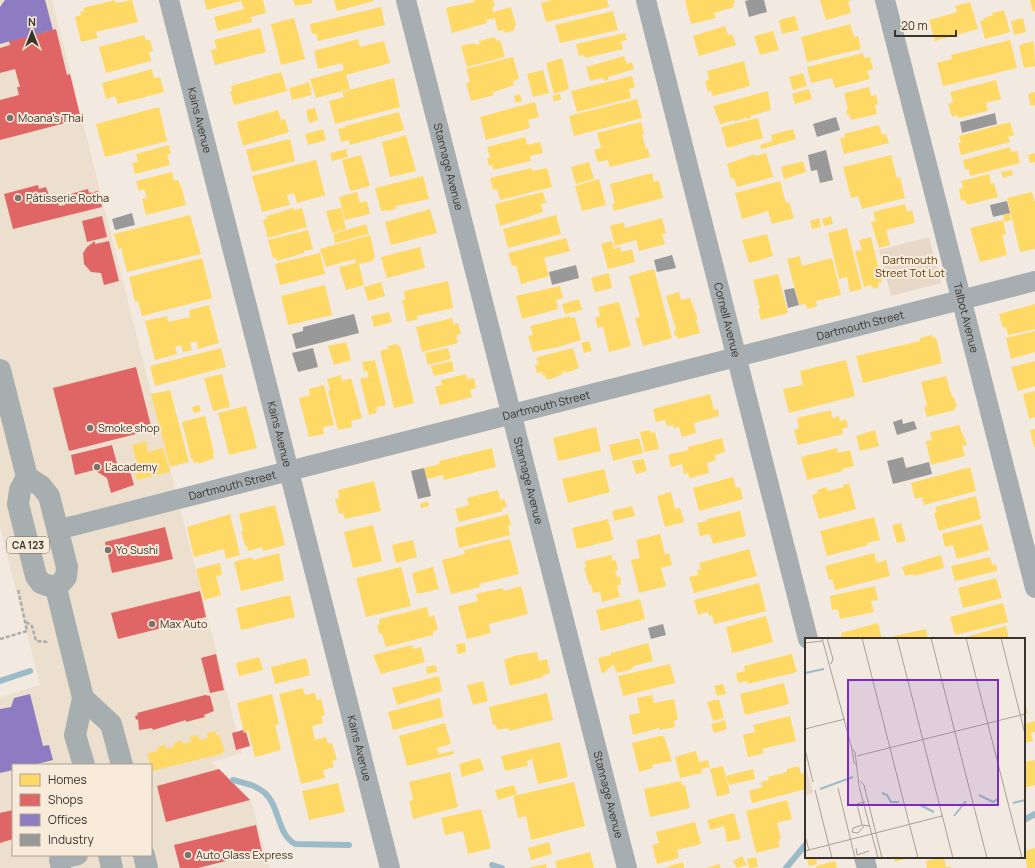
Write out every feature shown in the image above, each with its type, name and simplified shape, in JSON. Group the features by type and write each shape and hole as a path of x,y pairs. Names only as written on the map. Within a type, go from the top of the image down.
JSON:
{"main road":[{"path":"0,370 27,477"},
{"name":"CA 123","path":"27,477 41,486 49,496 57,530 67,567 66,577 56,588 41,583 36,576 31,557 18,504 20,490 27,477"},
{"path":"56,588 83,698 75,736 84,764"},
{"path":"83,698 111,724 122,764"},
{"path":"109,856 112,868"},
{"path":"144,856 148,868"}],"street":[{"name":"Kains Avenue","path":"169,0 390,868"},
{"name":"Stannage Avenue","path":"406,0 628,868"},
{"name":"Cornell Avenue","path":"646,0 808,638"},
{"name":"Talbot Avenue","path":"885,0 1035,588"},
{"name":"Dartmouth Street","path":"57,530 1035,281"},
{"path":"61,868 59,860 74,856"},
{"path":"864,858 867,868"}],"path":[{"path":"25,622 32,626 36,641 69,644"},
{"path":"0,638 27,631"}],"shaded area":[{"path":"0,0 52,0 242,753 212,762 251,800 270,868 0,868 0,697 40,685 0,527"}],"green space":[{"name":"Dartmouth Street Tot Lot","path":"929,237 941,283 891,296 879,250"}],"building: Homes":[{"path":"115,0 116,3 132,0 138,22 96,32 98,38 81,42 75,17 81,15 80,12 84,11 83,8"},
{"path":"204,0 263,0 266,13 251,17 252,22 218,31 214,17 244,9 241,1 207,10"},
{"path":"293,0 312,0 312,3 295,6"},
{"path":"334,0 373,0 374,1 337,11"},
{"path":"474,0 493,0 495,6 492,7 493,12 511,7 516,26 514,27 515,30 505,33 504,30 498,31 495,18 486,20 487,23 452,33 446,8 474,2"},
{"path":"552,0 607,0 609,7 546,22 541,3"},
{"path":"685,0 734,0 735,3 733,3 734,7 714,13 716,18 691,24"},
{"path":"820,0 851,0 848,2 851,13 826,20"},
{"path":"1030,0 1035,0 1035,11 1033,12"},
{"path":"970,2 978,29 935,41 929,20 957,12 955,6"},
{"path":"381,7 385,25 318,41 316,33 312,34 310,24"},
{"path":"1004,10 1010,32 985,39 980,21 993,15 992,13"},
{"path":"613,11 618,30 560,43 555,25"},
{"path":"795,16 799,30 782,34 779,20"},
{"path":"294,18 305,59 281,65 271,24"},
{"path":"1023,18 1026,32 1014,35 1011,21"},
{"path":"850,24 854,37 858,36 861,49 807,62 801,37"},
{"path":"725,26 728,35 732,34 736,45 699,56 693,36"},
{"path":"260,28 266,52 215,65 211,50 217,49 214,40"},
{"path":"773,31 779,50 760,55 754,36"},
{"path":"625,33 627,40 621,41 623,49 585,58 584,55 579,56 576,44"},
{"path":"144,35 146,40 150,40 153,51 149,52 151,61 106,73 99,47"},
{"path":"495,37 496,41 500,40 505,57 467,67 461,46 475,43 475,45 480,44 479,41"},
{"path":"358,39 360,47 384,41 390,63 346,75 350,89 316,98 310,79 344,70 342,63 318,69 314,51"},
{"path":"1010,40 1017,68 943,86 937,63 952,59 951,55"},
{"path":"1034,41 1035,66 1024,68 1019,45"},
{"path":"863,53 864,58 870,57 873,69 867,71 870,79 835,88 832,78 811,83 807,67"},
{"path":"624,56 627,64 632,62 634,69 608,77 608,80 604,81 603,78 590,81 586,67"},
{"path":"513,57 519,79 513,81 514,85 494,92 492,91 494,95 471,101 466,83 470,82 466,69"},
{"path":"562,58 569,89 554,94 546,63"},
{"path":"744,61 750,86 713,96 711,91 708,92 705,81 709,80 707,71"},
{"path":"152,69 154,78 160,77 164,92 118,104 115,96 106,99 102,83"},
{"path":"543,70 549,93 533,97 527,74"},
{"path":"281,72 287,91 234,105 230,91 232,91 231,86"},
{"path":"803,73 807,86 793,90 789,77"},
{"path":"632,76 635,87 629,89 631,98 577,112 571,91"},
{"path":"394,78 400,107 335,124 329,101 344,97 342,92"},
{"path":"996,80 1001,99 986,103 988,111 958,118 957,115 952,117 948,104 953,102 950,92"},
{"path":"309,82 312,95 292,100 289,88"},
{"path":"869,87 871,96 876,95 878,104 875,105 877,114 851,120 849,114 847,115 846,110 848,109 844,93"},
{"path":"809,89 812,99 795,104 792,94"},
{"path":"768,91 771,110 750,116 751,118 747,119 746,117 735,122 735,120 720,124 713,106"},
{"path":"1035,92 1035,105 1031,106 1028,94"},
{"path":"520,94 522,101 516,103 514,96"},
{"path":"560,94 561,100 554,101 552,96"},
{"path":"637,99 642,118 574,136 569,116"},
{"path":"535,102 539,117 528,120 530,128 486,140 480,117"},
{"path":"159,107 167,141 105,157 96,124"},
{"path":"315,108 318,120 309,123 306,110"},
{"path":"278,110 281,120 285,119 289,132 243,146 237,122"},
{"path":"399,112 404,130 350,145 349,140 341,142 338,129"},
{"path":"758,118 763,138 727,148 721,127"},
{"path":"641,122 644,134 642,135 650,157 610,167 608,160 598,162 594,150 601,148 597,133"},
{"path":"1010,122 1014,135 1008,137 1010,142 961,155 958,143 961,143 959,136"},
{"path":"879,125 882,135 886,134 889,143 844,154 840,138 845,137 844,134"},
{"path":"323,129 326,140 308,145 305,134"},
{"path":"793,129 796,139 761,149 760,145 772,141 771,135"},
{"path":"406,135 416,171 390,177 382,142"},
{"path":"525,137 527,145 540,142 543,153 530,156 531,161 493,170 492,165 489,166 487,158 490,158 487,147"},
{"path":"290,139 295,161 252,172 246,150"},
{"path":"169,145 171,154 167,154 170,165 135,174 132,163 138,162 136,154"},
{"path":"1010,147 1011,152 1017,151 1020,163 970,176 969,169 965,170 963,160"},
{"path":"346,149 348,157 332,161 330,153"},
{"path":"766,153 773,177 737,187 734,178 731,179 727,164 755,154 755,156"},
{"path":"1035,153 1035,162 1030,163 1028,155"},
{"path":"361,155 370,186 350,191 342,160"},
{"path":"891,155 897,178 900,177 905,198 862,209 858,196 851,198 843,167"},
{"path":"316,160 325,195 297,203 294,193 287,195 290,205 262,212 252,176"},
{"path":"803,161 806,172 784,179 781,167"},
{"path":"589,162 594,179 576,184 571,167"},
{"path":"531,168 533,171 547,168 552,187 500,200 497,189 493,190 490,178"},
{"path":"1012,170 1013,175 1003,178 1001,172"},
{"path":"172,172 174,181 178,180 182,189 186,205 146,215 142,199 147,198 144,189 139,191 136,181"},
{"path":"652,173 654,182 659,181 663,198 614,211 612,204 615,203 610,184"},
{"path":"989,174 991,184 994,183 998,197 967,205 965,200 961,201 959,189 963,188 961,181"},
{"path":"423,176 429,199 396,206 396,209 381,211 375,188"},
{"path":"599,179 606,205 582,211 575,186"},
{"path":"780,181 786,203 789,202 794,218 772,224 768,211 742,219 735,193"},
{"path":"357,192 360,203 367,201 370,214 345,220 339,197"},
{"path":"543,192 546,203 541,204 543,212 500,226 495,204"},
{"path":"1032,192 1035,202 1035,249 1020,252 1007,198"},
{"path":"905,204 907,212 912,210 915,223 886,230 890,245 879,248 871,222 876,221 873,212"},
{"path":"293,208 294,210 302,208 307,227 268,238 263,220 267,219 267,216"},
{"path":"341,208 346,229 332,233 326,211"},
{"path":"430,209 437,233 391,245 385,222"},
{"path":"1010,213 1011,220 1005,222 1003,215"},
{"path":"190,215 201,254 127,272 121,248 118,249 114,234"},
{"path":"556,215 561,234 508,248 503,229"},
{"path":"831,216 833,224 824,226 822,219"},
{"path":"662,218 666,234 662,234 665,244 639,251 636,240 615,246 610,226 624,222 625,228"},
{"path":"819,218 821,227 812,229 810,221"},
{"path":"1003,220 1006,234 1002,235 1007,255 980,262 970,228"},
{"path":"366,224 369,234 335,243 333,234"},
{"path":"847,228 862,289 850,292 847,277 839,279 828,233"},
{"path":"308,230 313,249 277,261 276,257 273,258 268,240"},
{"path":"767,234 773,256 749,263 742,240"},
{"path":"370,235 375,257 372,261 359,264 364,285 346,290 339,267 356,263 355,259 326,267 320,249"},
{"path":"871,237 882,282 878,283 879,287 873,289 871,285 864,287 855,251 862,250 859,240"},
{"path":"566,238 570,251 544,258 549,276 521,284 516,265 512,266 508,253"},
{"path":"612,241 614,249 620,247 622,252 632,249 635,262 608,269 601,244"},
{"path":"420,247 425,268 387,278 381,257"},
{"path":"320,253 325,274 280,285 275,264"},
{"path":"800,256 802,266 832,258 841,295 816,301 817,306 807,309 806,304 799,305 787,259"},
{"path":"202,258 212,298 142,316 138,301 135,302 129,277"},
{"path":"654,269 672,338 643,346 635,318 640,317 629,276"},
{"path":"609,273 612,288 595,292 591,278"},
{"path":"778,274 788,313 761,320 753,280"},
{"path":"448,281 453,308 417,316 418,319 407,322 402,300 405,300 404,291"},
{"path":"381,282 385,296 368,301 364,287"},
{"path":"325,285 332,315 288,325 281,296"},
{"path":"560,286 563,298 556,300 558,309 522,319 516,296"},
{"path":"679,292 681,300 690,298 698,319 696,320 700,333 678,339 677,336 675,336 674,331 676,330 666,296"},
{"path":"579,299 582,310 565,314 562,304"},
{"path":"619,302 631,346 609,352 603,327 598,328 595,318 600,316 598,307"},
{"path":"1035,304 1035,329 1008,335 1006,327 1003,328 999,314"},
{"path":"209,305 219,343 198,349 197,341 190,343 192,350 183,352 181,345 175,347 177,354 155,360 145,321 167,316 168,322 190,317 189,310"},
{"path":"389,312 392,322 374,327 371,316"},
{"path":"570,316 570,318 575,317 581,340 558,347 533,352 528,336 533,335 530,326"},
{"path":"452,318 453,324 458,323 461,334 456,335 458,343 422,352 416,327"},
{"path":"1035,331 1035,352 1011,359 1006,338"},
{"path":"932,335 933,338 936,337 942,363 863,383 856,356 920,341 920,338"},
{"path":"589,341 592,351 584,353 581,343"},
{"path":"346,342 351,360 334,365 328,346"},
{"path":"397,344 400,346 414,403 394,408 380,351 388,349 387,346"},
{"path":"221,348 226,367 155,386 150,366"},
{"path":"448,348 451,359 428,365 425,353"},
{"path":"573,348 579,368 566,373 566,371 562,372 563,374 551,379 546,379 542,372 537,373 535,365 539,364 536,359 538,357"},
{"path":"375,360 386,405 377,407 376,413 369,415 360,379 369,377 367,371 364,372 362,362"},
{"path":"846,360 855,396 789,413 783,389 803,385 800,371"},
{"path":"452,361 454,371 434,376 431,366"},
{"path":"1035,361 1035,386 1018,391 1011,367"},
{"path":"222,374 230,407 213,411 204,378"},
{"path":"466,374 467,379 474,378 476,388 470,390 472,397 440,405 435,387 442,385 441,380"},
{"path":"341,375 342,381 351,378 362,418 351,421 352,427 338,430 328,391 330,390 327,379"},
{"path":"946,376 952,397 954,397 957,407 954,407 955,410 927,417 924,407 927,406 921,382"},
{"path":"324,385 334,425 323,427 324,434 309,437 299,398 310,395 309,389"},
{"path":"170,390 189,462 170,467 151,394"},
{"path":"1035,391 1035,417 1029,419 1023,394"},
{"path":"710,394 714,410 718,409 719,416 694,423 696,433 682,437 679,427 674,428 673,425 667,426 665,420 656,422 653,409"},
{"path":"199,405 201,411 194,413 192,407"},
{"path":"246,406 257,448 229,455 218,413"},
{"path":"831,410 832,418 839,416 840,421 846,419 848,427 842,429 843,434 798,445 794,430 799,428 797,418"},
{"path":"205,416 214,458 199,464 198,462 194,463 193,459 191,459 182,422"},
{"path":"959,425 967,445 962,446 965,456 931,465 926,441 932,440 930,432"},
{"path":"596,427 601,451 558,461 553,438"},
{"path":"1035,429 1035,447 1034,447 1030,430"},
{"path":"650,430 651,433 655,432 659,449 645,452 640,432"},
{"path":"875,430 879,446 860,451 856,436"},
{"path":"639,438 643,453 613,461 609,445"},
{"path":"722,438 725,452 715,455 716,460 707,463 709,473 690,478 688,473 684,474 682,464 671,467 668,455 689,450 688,447"},
{"path":"146,441 148,452 163,448 170,472 137,480 134,469 138,468 132,445"},
{"path":"492,448 496,467 444,480 443,475 427,479 424,468 440,464 439,461"},
{"path":"837,448 838,453 850,450 854,466 842,469 843,471 807,480 801,457"},
{"path":"644,459 647,471 636,474 632,461"},
{"path":"970,467 976,491 924,505 922,497 915,499 911,483"},
{"path":"604,469 610,492 568,503 562,479"},
{"path":"733,477 736,488 740,487 743,499 699,511 693,488"},
{"path":"374,481 381,511 345,519 343,513 339,514 335,499 339,498 338,490"},
{"path":"849,483 856,509 819,519 812,495 818,493 817,490 827,487 828,491 844,487 843,485"},
{"path":"498,490 500,500 504,499 507,507 502,508 503,511 459,522 455,509 469,505 467,498"},
{"path":"671,492 675,509 680,508 684,522 665,527 657,496"},
{"path":"976,496 981,519 939,531 934,513 937,512 935,507"},
{"path":"428,501 429,506 421,508 420,504"},
{"path":"275,505 285,545 263,551 262,547 248,551 241,532 243,531 239,514"},
{"path":"632,506 635,516 614,521 612,511"},
{"path":"740,511 746,536 713,544 710,534 700,536 697,523"},
{"path":"230,514 240,555 226,559 224,549 194,557 187,527"},
{"path":"508,514 511,525 508,526 510,535 459,548 455,528"},
{"path":"874,517 880,540 867,543 868,545 827,556 820,531"},
{"path":"608,519 613,540 577,549 572,528"},
{"path":"901,523 906,541 897,543 892,525"},
{"path":"982,524 989,550 957,559 953,545 945,547 942,534"},
{"path":"373,525 382,561 353,568 344,532"},
{"path":"660,534 665,554 669,553 672,565 661,568 666,586 639,593 631,560 640,558 636,540"},
{"path":"510,539 519,574 479,584 480,587 451,594 442,560 465,554 464,550"},
{"path":"413,540 417,557 396,563 392,545"},
{"path":"749,549 757,576 694,593 689,577 698,575 697,570 701,569 699,563"},
{"path":"279,553 284,580 241,591 234,562 252,557 253,560"},
{"path":"874,553 877,563 886,560 890,576 835,590 832,579 829,580 825,566"},
{"path":"611,555 613,561 616,560 618,570 615,570 617,577 620,576 621,584 617,586 620,597 602,602 600,592 593,593 591,584 589,585 584,568 586,567 585,561"},
{"path":"941,555 944,568 914,576 913,574 905,576 902,567"},
{"path":"990,557 992,565 996,564 997,571 955,581 951,566"},
{"path":"220,563 222,575 216,576 221,595 204,600 196,569"},
{"path":"401,567 411,606 366,617 356,578"},
{"path":"433,567 439,589 417,594 412,573"},
{"path":"996,578 1002,598 963,608 958,588"},
{"path":"759,583 766,611 714,624 712,615 709,616 708,612 698,615 694,600"},
{"path":"521,586 528,614 489,624 491,633 467,639 458,606 478,601 476,594 503,588 504,591"},
{"path":"875,586 878,600 871,601 874,612 840,619 838,609 832,610 830,596"},
{"path":"290,595 295,617 241,630 236,608"},
{"path":"640,599 645,619 601,631 596,610"},
{"path":"1003,603 1008,622 955,635 950,617"},
{"path":"427,607 429,617 434,615 438,630 433,631 433,635 386,647 382,633 379,634 377,625 380,624 379,619"},
{"path":"766,616 773,642 732,653 726,627"},
{"path":"878,623 882,638 842,638 841,633"},
{"path":"1006,626 1009,638 969,638 969,636"},
{"path":"926,629 928,638 895,638 894,636"},
{"path":"465,643 466,652 458,654 456,644"},
{"path":"648,643 653,661 634,666 630,670 616,673 614,664 602,674 598,658"},
{"path":"412,645 413,649 421,647 425,662 381,674 373,655"},
{"path":"537,652 539,661 547,659 550,673 543,675 543,677 510,686 504,660 514,656"},
{"path":"792,654 797,672 748,684 747,681 738,683 736,673 745,671 744,666"},
{"path":"259,657 263,670 239,676 236,663"},
{"path":"306,658 310,675 275,684 271,667"},
{"path":"670,664 675,683 623,696 618,676"},
{"path":"436,665 437,672 427,674 426,667"},
{"path":"439,676 442,691 397,705 392,688"},
{"path":"483,681 488,701 473,705 467,685"},
{"path":"784,683 789,704 745,715 740,694"},
{"path":"723,684 726,694 717,696 714,686"},
{"path":"303,688 305,695 315,693 317,700 321,699 325,715 321,716 323,723 312,726 315,740 326,737 328,744 332,743 337,760 332,761 334,767 323,770 325,778 301,784 279,694"},
{"path":"547,693 553,720 509,731 508,728 497,730 496,725 493,725 489,707"},
{"path":"272,694 279,724 275,725 281,750 255,757 248,731 244,732 237,703"},
{"path":"652,695 654,703 674,699 678,720 674,720 675,727 660,730 659,728 633,735 629,715 640,713 637,698"},
{"path":"440,698 443,717 393,730 388,712"},
{"path":"719,699 724,718 713,721 707,702"},
{"path":"1025,703 1028,713 1025,713"},
{"path":"790,716 796,741 762,749 764,753 748,757 743,735 755,732 753,725"},
{"path":"725,720 727,729 714,733 711,724"},
{"path":"1035,721 1035,732 1031,733 1033,741 1025,743 1025,724"},
{"path":"445,723 451,744 437,748 439,754 453,751 454,754 407,766 399,736"},
{"path":"215,731 216,735 219,735 225,751 221,754 152,771 152,764 151,764 147,755 148,753 158,751 157,747 165,745 166,749 174,746 174,743 182,740 183,744 191,742 190,737 198,735 200,740 208,738 207,733"},
{"path":"664,736 672,761 652,765 653,768 639,772 632,743"},
{"path":"560,742 568,777 538,784 532,759 527,761 528,766 505,771 501,756"},
{"path":"696,751 699,762 708,760 710,767 701,769 702,773 680,778 675,757"},
{"path":"480,758 484,770 462,777 459,764"},
{"path":"1035,760 1035,785 1025,788 1025,762"},
{"path":"723,766 730,793 717,797 710,769"},
{"path":"799,766 801,774 805,773 805,789 752,803 749,791 762,787 761,782 769,780 768,777 787,772 787,769"},
{"path":"753,769 755,779 729,785 726,776"},
{"path":"450,772 458,807 413,819 409,801 413,800 409,782"},
{"path":"681,781 682,786 685,785 690,808 650,817 644,789"},
{"path":"574,782 585,826 531,840 526,816 518,818 513,796"},
{"path":"338,783 345,812 309,820 302,791"},
{"path":"514,785 517,794 498,800 495,790"},
{"path":"787,800 792,819 777,823 781,839 778,840 780,847 756,853 746,811"},
{"path":"481,809 491,848 468,854 463,831 445,835 441,818"},
{"path":"734,813 741,839 727,842 724,826 710,830 707,820"},
{"path":"695,822 701,844 677,850 679,858 657,864 652,845 659,843 656,832"},
{"path":"549,842 552,854 531,860 528,848"},
{"path":"1035,848 1035,868 1027,868 1025,851"},
{"path":"590,852 594,868 557,868 555,861"},
{"path":"742,856 747,865 737,868 733,861"},
{"path":"756,857 758,867 749,868 747,859"},
{"path":"806,858 827,858 816,860 817,864 809,866"},
{"path":"894,858 908,858 895,862"},
{"path":"944,858 946,867 950,866 951,868 927,868 926,861"},
{"path":"835,861 837,868 816,868 816,866"},
{"path":"683,862 684,868 664,868"},
{"path":"546,864 547,868 531,868 531,867"},
{"path":"719,864 721,868 706,868"}],"building: Shops":[{"path":"56,29 67,75 70,74 81,119 0,140 0,100 19,95 17,87 20,87 15,69 0,73 0,48 10,45 9,41"},
{"path":"38,185 39,189 46,187 50,198 57,196 59,206 65,205 63,196 88,189 89,193 98,191 102,207 13,229 4,194"},
{"path":"102,216 107,237 87,242 82,221"},
{"path":"95,241 95,244 109,241 119,281 104,285 101,273 91,272 84,264 83,253 87,247"},
{"path":"136,367 152,430 69,451 53,388"},
{"path":"112,445 119,471 129,468 134,485 111,493 107,478 94,470 75,475 71,455"},
{"path":"165,527 173,559 112,573 105,542"},
{"path":"200,591 206,617 118,639 111,613"},
{"path":"216,654 224,690 210,693 201,658"},
{"path":"205,695 210,696 214,711 204,715 205,717 186,722 186,720 153,730 152,728 139,730 138,719 136,720 135,716 138,715 137,713"},
{"path":"243,730 244,733 246,732 250,746 236,750 232,733"},
{"path":"219,769 250,800 166,822 157,786"},
{"path":"12,810 12,839 0,843 0,813"},
{"path":"256,825 262,852 198,868 180,868 174,845"}],"building: Offices":[{"path":"5,0 45,0 53,30 0,44 0,7"},
{"path":"30,694 43,746 49,745 53,760 37,764 12,764 12,770 0,773 0,709 11,707 14,698"}],"building: Industry":[{"path":"764,0 767,12 749,17 745,1"},
{"path":"995,113 997,124 962,133 960,122"},
{"path":"836,117 840,130 817,137 813,124"},
{"path":"826,150 833,180 820,183 817,170 811,171 808,155"},
{"path":"1007,201 1010,213 993,217 990,205"},
{"path":"132,213 135,225 115,230 112,219"},
{"path":"672,255 676,268 657,272 654,260"},
{"path":"576,265 579,278 552,285 549,272"},
{"path":"794,288 799,305 788,308 784,290"},
{"path":"354,314 359,333 296,349 292,334 303,331 303,327"},
{"path":"313,348 318,367 298,372 292,353"},
{"path":"902,419 903,424 914,421 917,429 897,435 893,422"},
{"path":"903,457 906,468 929,462 932,474 893,484 887,461"},
{"path":"424,468 431,496 418,499 411,471"},
{"path":"663,624 666,635 651,639 648,628"}],"waterway":[{"path":"0,681 30,671"},
{"path":"233,780 254,786 265,793 273,805 285,834 289,840 295,844 349,845"},
{"path":"1025,819 1035,814"},
{"path":"786,868 805,845"},
{"path":"492,865 502,868"}],"place":[{"name":"Moana's Thai","path":"10,118"},
{"name":"Pâtisserie Rotha","path":"18,198"},
{"name":"Smoke shop","path":"90,428"},
{"name":"L'academy","path":"97,467"},
{"name":"Yo Sushi","path":"108,550"},
{"name":"Max Auto","path":"152,624"},
{"name":"Auto Glass Express","path":"188,855"}]}
